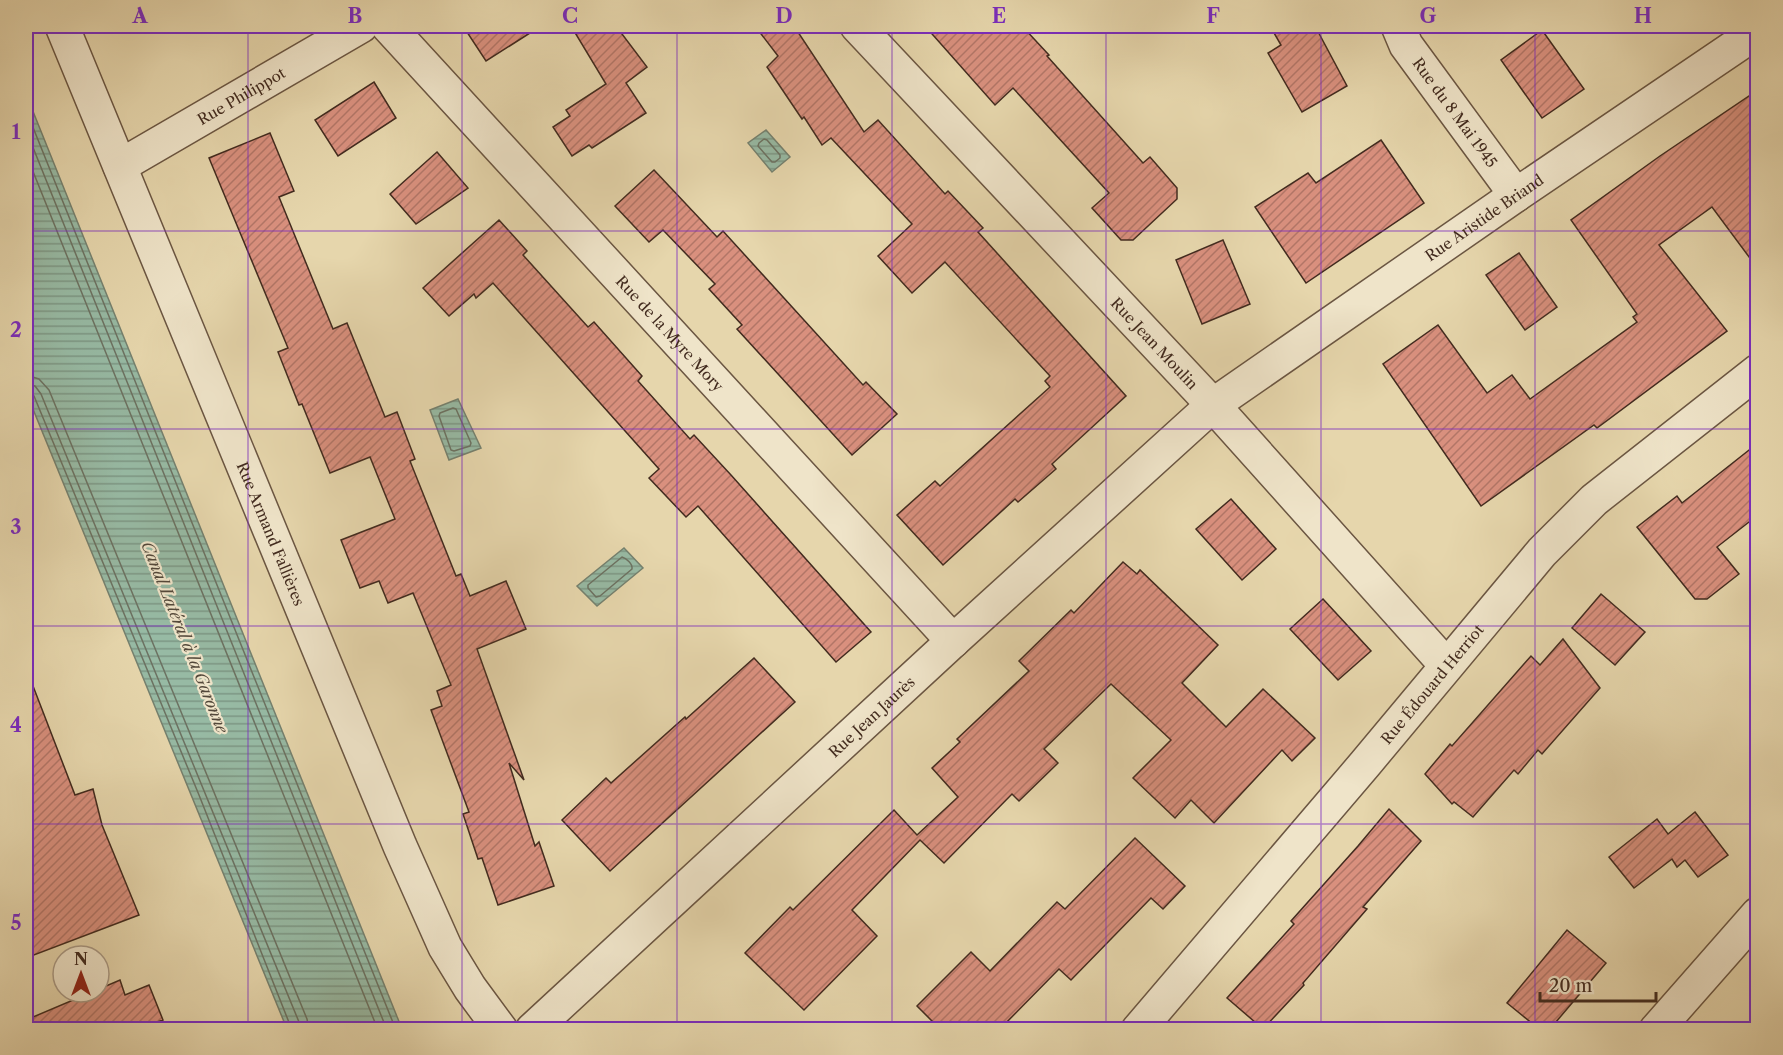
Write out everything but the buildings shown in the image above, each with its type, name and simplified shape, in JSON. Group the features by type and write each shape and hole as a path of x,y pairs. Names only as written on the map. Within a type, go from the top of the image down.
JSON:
{"street":[{"name":"Rue Armand Fallières","path":"62,26 404,856 445,947 470,988 501,1029"},
{"name":"Rue Philippot","path":"120,166 361,26"},
{"name":"Rue de la Myre Mory","path":"388,26 953,640"},
{"name":"Rue Jean Moulin","path":"857,26 1213,405 1446,665"},
{"name":"Rue du 8 Mai 1945","path":"1398,26 1406,45 1516,195"},
{"name":"Rue Aristide Briand","path":"1213,405 1758,31"},
{"name":"Rue Édouard Herriot","path":"1137,1029 1365,764 1542,552 1594,500 1758,371"},
{"name":"Rue Jean Jaurès","path":"532,1029 953,640 1213,405"},
{"path":"1656,1029 1758,914"}],"water":[{"name":"Canal Latéral à la Garonne","path":"26,94 402,1029 287,1029 26,392"},
{"path":"766,130 790,157 772,172 748,143"},
{"path":"458,399 481,448 449,460 430,410"},
{"path":"624,548 643,568 597,606 577,586"}]}
